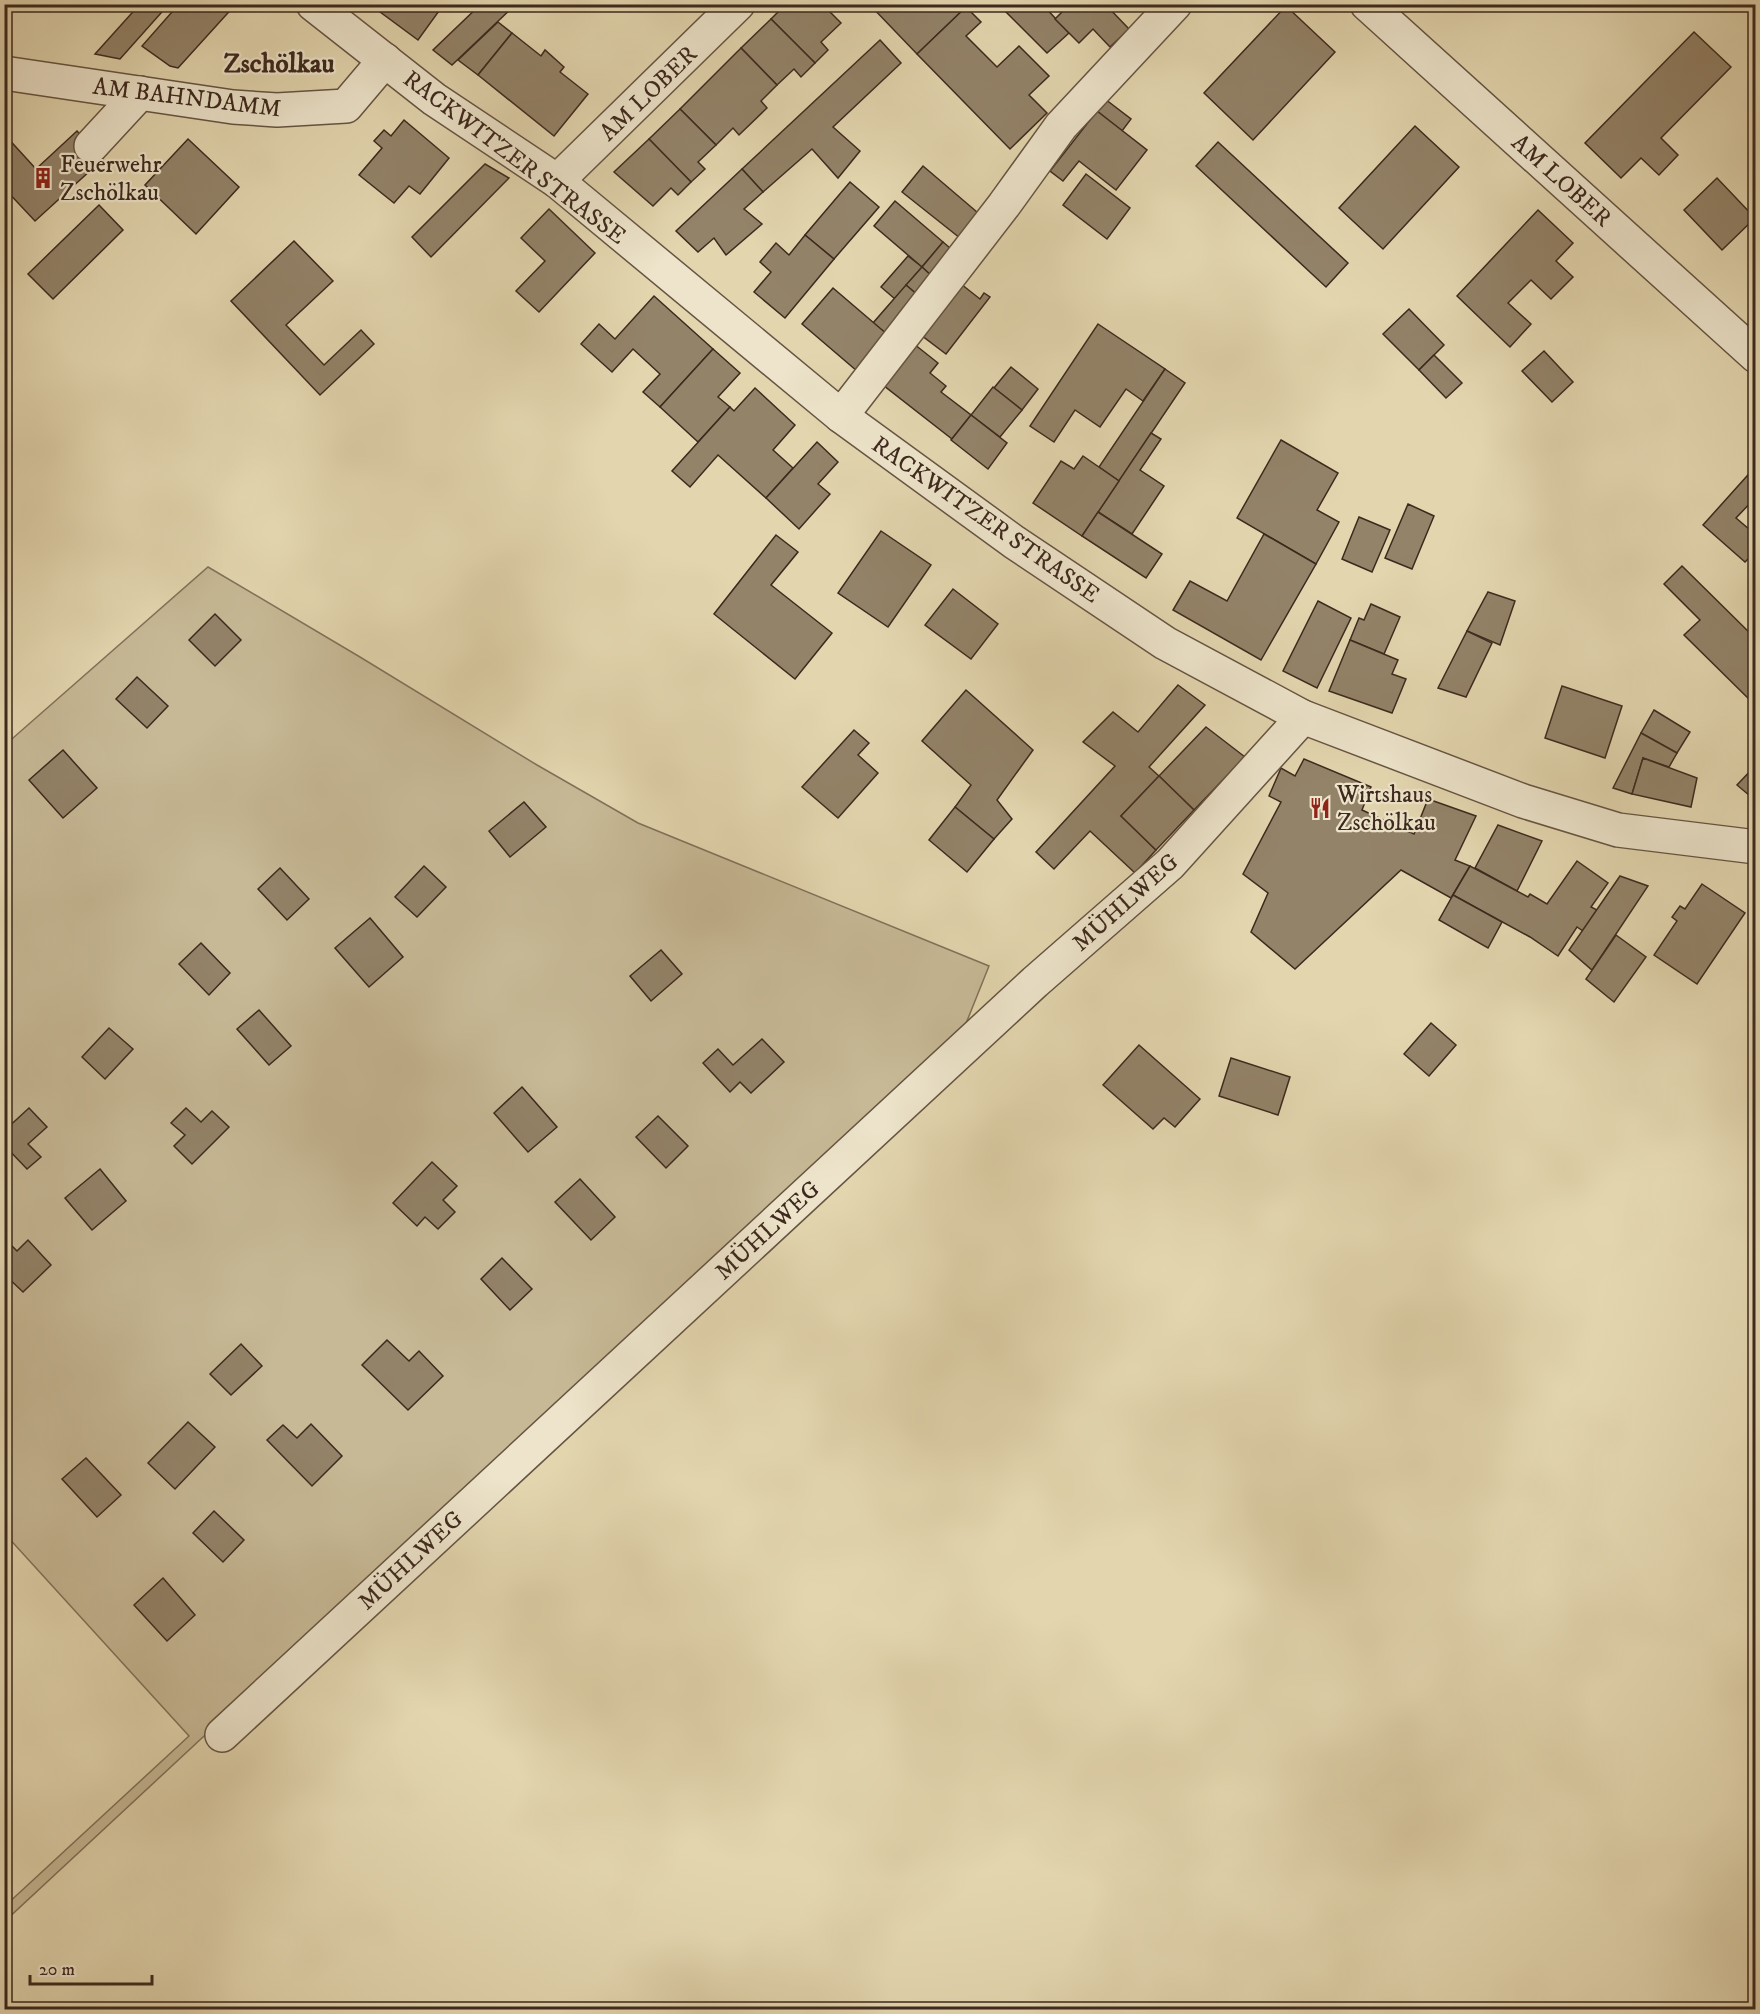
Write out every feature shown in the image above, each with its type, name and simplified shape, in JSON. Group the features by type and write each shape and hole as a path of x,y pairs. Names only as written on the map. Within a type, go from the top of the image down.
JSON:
{"street":[{"name":"RACKWITZER STRASSE","path":"313,4 434,99 557,182 841,416 1014,542 1165,643 1303,717 1523,801 1618,830 1755,847"},
{"name":"AM LOBER","path":"557,182 738,4"},
{"path":"841,416 1004,205 1061,126 1175,4"},
{"name":"AM LOBER","path":"1367,4 1755,356"},
{"name":"AM BAHNDAMM","path":"4,73 233,107 277,111 346,106 385,60"},
{"path":"91,146 140,93"},
{"name":"MÜHLWEG","path":"222,1735 1035,982 1170,864 1303,717"}],"shaded area":[{"path":"208,567 537,765 638,823 989,966 963,1031 5,1921 5,1906 189,1736 5,1534 5,745"}],"building":[{"path":"140,4 169,4 120,59 95,54"},
{"path":"179,4 236,4 178,68 170,66 142,46"},
{"path":"373,4 444,4 418,40 372,6"},
{"path":"481,4 516,4 452,65 433,50"},
{"path":"786,4 822,4 841,23 821,42 828,50 815,63 771,19"},
{"path":"869,4 963,4 966,7 917,54"},
{"path":"1010,4 1042,4 1069,33 1047,53 1004,10"},
{"path":"1070,4 1105,4 1129,29 1110,47 1093,29 1079,43 1055,19"},
{"path":"1286,6 1335,52 1253,140 1204,93"},
{"path":"966,7 981,22 966,36 997,67 1019,46 1049,76 1029,95 1047,113 1010,149 917,54"},
{"path":"771,19 815,63 801,77 794,69 777,85 741,48"},
{"path":"498,22 512,33 478,75 458,60"},
{"path":"1694,32 1731,67 1661,138 1678,155 1659,175 1641,158 1621,178 1585,143"},
{"path":"512,33 541,56 545,50 564,67 560,72 588,94 554,136 478,75"},
{"path":"880,40 901,63 833,127 860,151 838,178 812,149 763,192 742,169"},
{"path":"741,48 777,85 761,101 767,108 739,135 733,128 716,145 680,109"},
{"path":"1105,99 1131,119 1122,131 1097,111"},
{"path":"680,109 716,145 698,162 705,169 691,182 649,139"},
{"path":"1097,111 1147,150 1116,190 1079,161 1063,181 1050,171"},
{"path":"404,120 449,158 420,194 409,186 394,203 359,175 382,148 374,141 384,130 391,136"},
{"path":"1415,126 1459,167 1383,249 1339,208"},
{"name":"Feuerwehr Zschölkau","path":"77,131 103,159 35,221 4,188 4,134 36,169"},
{"path":"188,139 239,187 196,234 145,185"},
{"path":"649,139 691,182 678,195 671,188 653,206 614,172"},
{"path":"1218,142 1348,263 1326,287 1196,166"},
{"path":"485,164 509,178 431,257 412,237"},
{"path":"923,166 984,218 965,242 902,192"},
{"path":"742,169 763,192 744,209 762,224 726,255 714,238 698,252 676,231"},
{"path":"1086,174 1130,208 1107,239 1063,205"},
{"path":"1717,178 1755,218 1722,250 1684,210"},
{"path":"850,182 879,207 834,259 805,235"},
{"path":"895,201 943,242 922,267 874,226"},
{"path":"99,205 123,230 53,299 28,274"},
{"path":"549,209 595,253 539,312 516,291 545,261 521,238"},
{"path":"1538,210 1573,243 1556,261 1573,277 1551,299 1531,280 1508,303 1531,324 1510,347 1457,296"},
{"path":"805,235 834,259 785,318 754,292 771,272 760,262 776,243 789,255"},
{"path":"294,241 333,281 286,325 324,365 361,330 374,344 320,395 231,301"},
{"path":"943,242 957,254 935,279 922,267"},
{"path":"908,256 922,267 895,299 881,287"},
{"path":"922,267 935,279 920,297 906,285"},
{"path":"961,284 980,299 984,293 990,297 946,354 921,335"},
{"path":"906,285 920,297 888,335 873,323"},
{"path":"833,288 888,335 857,371 802,324"},
{"path":"654,296 713,349 660,407 643,392 660,374 633,349 612,372 581,344 599,324 615,339"},
{"path":"1409,309 1444,345 1419,370 1383,334"},
{"path":"1098,324 1165,369 1143,401 1126,389 1100,427 1075,410 1054,442 1030,426"},
{"path":"914,344 938,363 930,373 946,386 941,392 971,415 952,439 883,385"},
{"path":"713,349 740,373 718,397 730,407 698,442 660,407"},
{"path":"1544,351 1573,382 1552,402 1522,371"},
{"path":"1434,355 1462,383 1446,398 1419,370"},
{"path":"1011,367 1038,389 1022,410 994,388"},
{"path":"1165,369 1185,383 1119,481 1099,467"},
{"path":"993,387 1022,410 1000,437 971,415"},
{"path":"755,388 795,425 773,450 793,468 766,498 718,455 690,487 672,471 730,407 734,411"},
{"path":"971,415 1007,443 988,469 951,440"},
{"path":"1151,433 1161,439 1140,470 1164,486 1132,534 1098,512"},
{"path":"1281,440 1338,473 1317,510 1339,522 1316,564 1237,518"},
{"path":"817,442 838,462 818,484 830,494 799,529 766,498"},
{"path":"1083,456 1119,481 1082,536 1033,503 1061,461 1074,469"},
{"path":"1756,466 1756,497 1736,518 1756,535 1756,551 1745,562 1703,525"},
{"path":"1408,504 1434,516 1412,569 1385,558"},
{"path":"1098,512 1162,554 1146,578 1082,536"},
{"path":"1359,517 1390,530 1372,572 1342,559"},
{"path":"881,531 931,565 888,627 838,593"},
{"path":"1264,534 1316,564 1261,660 1173,610 1190,581 1227,601"},
{"path":"776,535 798,552 771,585 832,633 795,679 714,614"},
{"path":"1682,566 1756,639 1756,655 1751,659 1756,664 1756,706 1684,635 1700,620 1664,584"},
{"path":"953,589 998,624 971,659 925,625"},
{"path":"1488,592 1515,601 1500,645 1467,631"},
{"path":"1318,601 1351,618 1317,688 1283,671"},
{"path":"1371,604 1400,617 1384,654 1350,640 1359,618 1364,620"},
{"path":"215,614 241,640 215,666 189,640"},
{"path":"1467,631 1492,643 1466,697 1438,688"},
{"path":"1350,640 1398,660 1392,674 1406,679 1392,713 1329,691"},
{"path":"137,677 168,706 147,728 116,699"},
{"path":"1178,685 1205,705 1149,767 1159,776 1121,816 1156,850 1135,873 1090,831 1054,869 1036,852 1115,766 1083,742 1113,712 1138,732"},
{"path":"1562,686 1622,706 1605,758 1545,738"},
{"path":"966,690 1033,750 997,800 1012,819 994,839 955,807 971,785 922,741"},
{"path":"1654,710 1690,732 1677,753 1641,733"},
{"path":"1206,727 1245,757 1194,810 1159,776"},
{"path":"854,730 869,743 858,755 878,773 838,818 802,787"},
{"path":"1641,733 1677,753 1669,767 1643,758 1632,794 1613,788"},
{"path":"63,750 97,788 63,818 29,780"},
{"path":"1643,758 1697,778 1691,807 1632,794"},
{"path":"1304,759 1371,787 1362,810 1414,834 1428,799 1476,816 1455,860 1470,866 1451,898 1401,870 1295,969 1251,932 1268,893 1243,874 1281,802 1269,796 1281,768 1295,776"},
{"path":"1756,765 1756,801 1737,785"},
{"path":"1159,776 1194,810 1156,850 1121,816"},
{"path":"524,802 546,827 510,857 489,831"},
{"path":"955,807 994,839 967,872 929,840"},
{"path":"1498,825 1542,841 1517,891 1475,868"},
{"path":"1577,861 1608,883 1591,907 1597,910 1583,931 1577,927 1558,956 1530,937 1453,895 1470,866 1528,897 1530,894 1547,904"},
{"path":"424,866 446,887 417,917 395,897"},
{"path":"280,868 309,899 287,920 258,889"},
{"path":"1620,876 1648,886 1592,970 1569,950"},
{"path":"1702,884 1745,913 1697,984 1654,955 1677,921 1672,917 1680,906 1685,909"},
{"path":"1453,895 1502,922 1488,948 1439,920"},
{"path":"370,918 403,957 369,987 335,948"},
{"path":"1616,935 1646,957 1614,1002 1586,979"},
{"path":"201,943 230,973 209,995 179,964"},
{"path":"661,950 682,974 651,1001 630,976"},
{"path":"259,1010 291,1046 269,1065 237,1029"},
{"path":"1431,1023 1456,1045 1429,1076 1404,1054"},
{"path":"109,1028 133,1049 105,1079 82,1057"},
{"path":"762,1039 784,1062 751,1093 740,1082 730,1092 703,1063 718,1049 733,1065"},
{"path":"1139,1045 1200,1099 1175,1127 1164,1118 1153,1129 1103,1085"},
{"path":"1231,1058 1290,1077 1278,1115 1219,1096"},
{"path":"522,1087 557,1127 528,1152 494,1113"},
{"path":"29,1108 47,1127 28,1144 41,1157 27,1169 4,1145 4,1131"},
{"path":"186,1108 201,1122 212,1111 229,1127 192,1164 174,1146 185,1135 171,1123"},
{"path":"658,1116 688,1146 666,1168 636,1137"},
{"path":"432,1162 457,1186 443,1200 455,1212 438,1229 425,1217 417,1226 393,1203"},
{"path":"100,1169 126,1201 92,1230 65,1198"},
{"path":"580,1179 615,1217 591,1240 555,1202"},
{"path":"4,1238 17,1251 28,1240 51,1265 23,1292 4,1274"},
{"path":"502,1258 532,1289 510,1310 481,1279"},
{"path":"387,1340 409,1361 419,1351 443,1376 408,1410 362,1365"},
{"path":"241,1344 262,1366 231,1395 210,1374"},
{"path":"188,1422 215,1447 175,1489 148,1463"},
{"path":"311,1424 342,1456 312,1486 267,1440 283,1425 297,1438"},
{"path":"86,1458 121,1495 97,1517 62,1479"},
{"path":"214,1511 244,1540 223,1562 193,1533"},
{"path":"163,1578 195,1615 167,1641 134,1605"}],"place":[{"name":"Feuerwehr Zschölkau","path":"43,178"},
{"name":"Wirtshaus Zschölkau","path":"1320,808"}],"district":[{"name":"Zschölkau","path":"279,63"}]}
